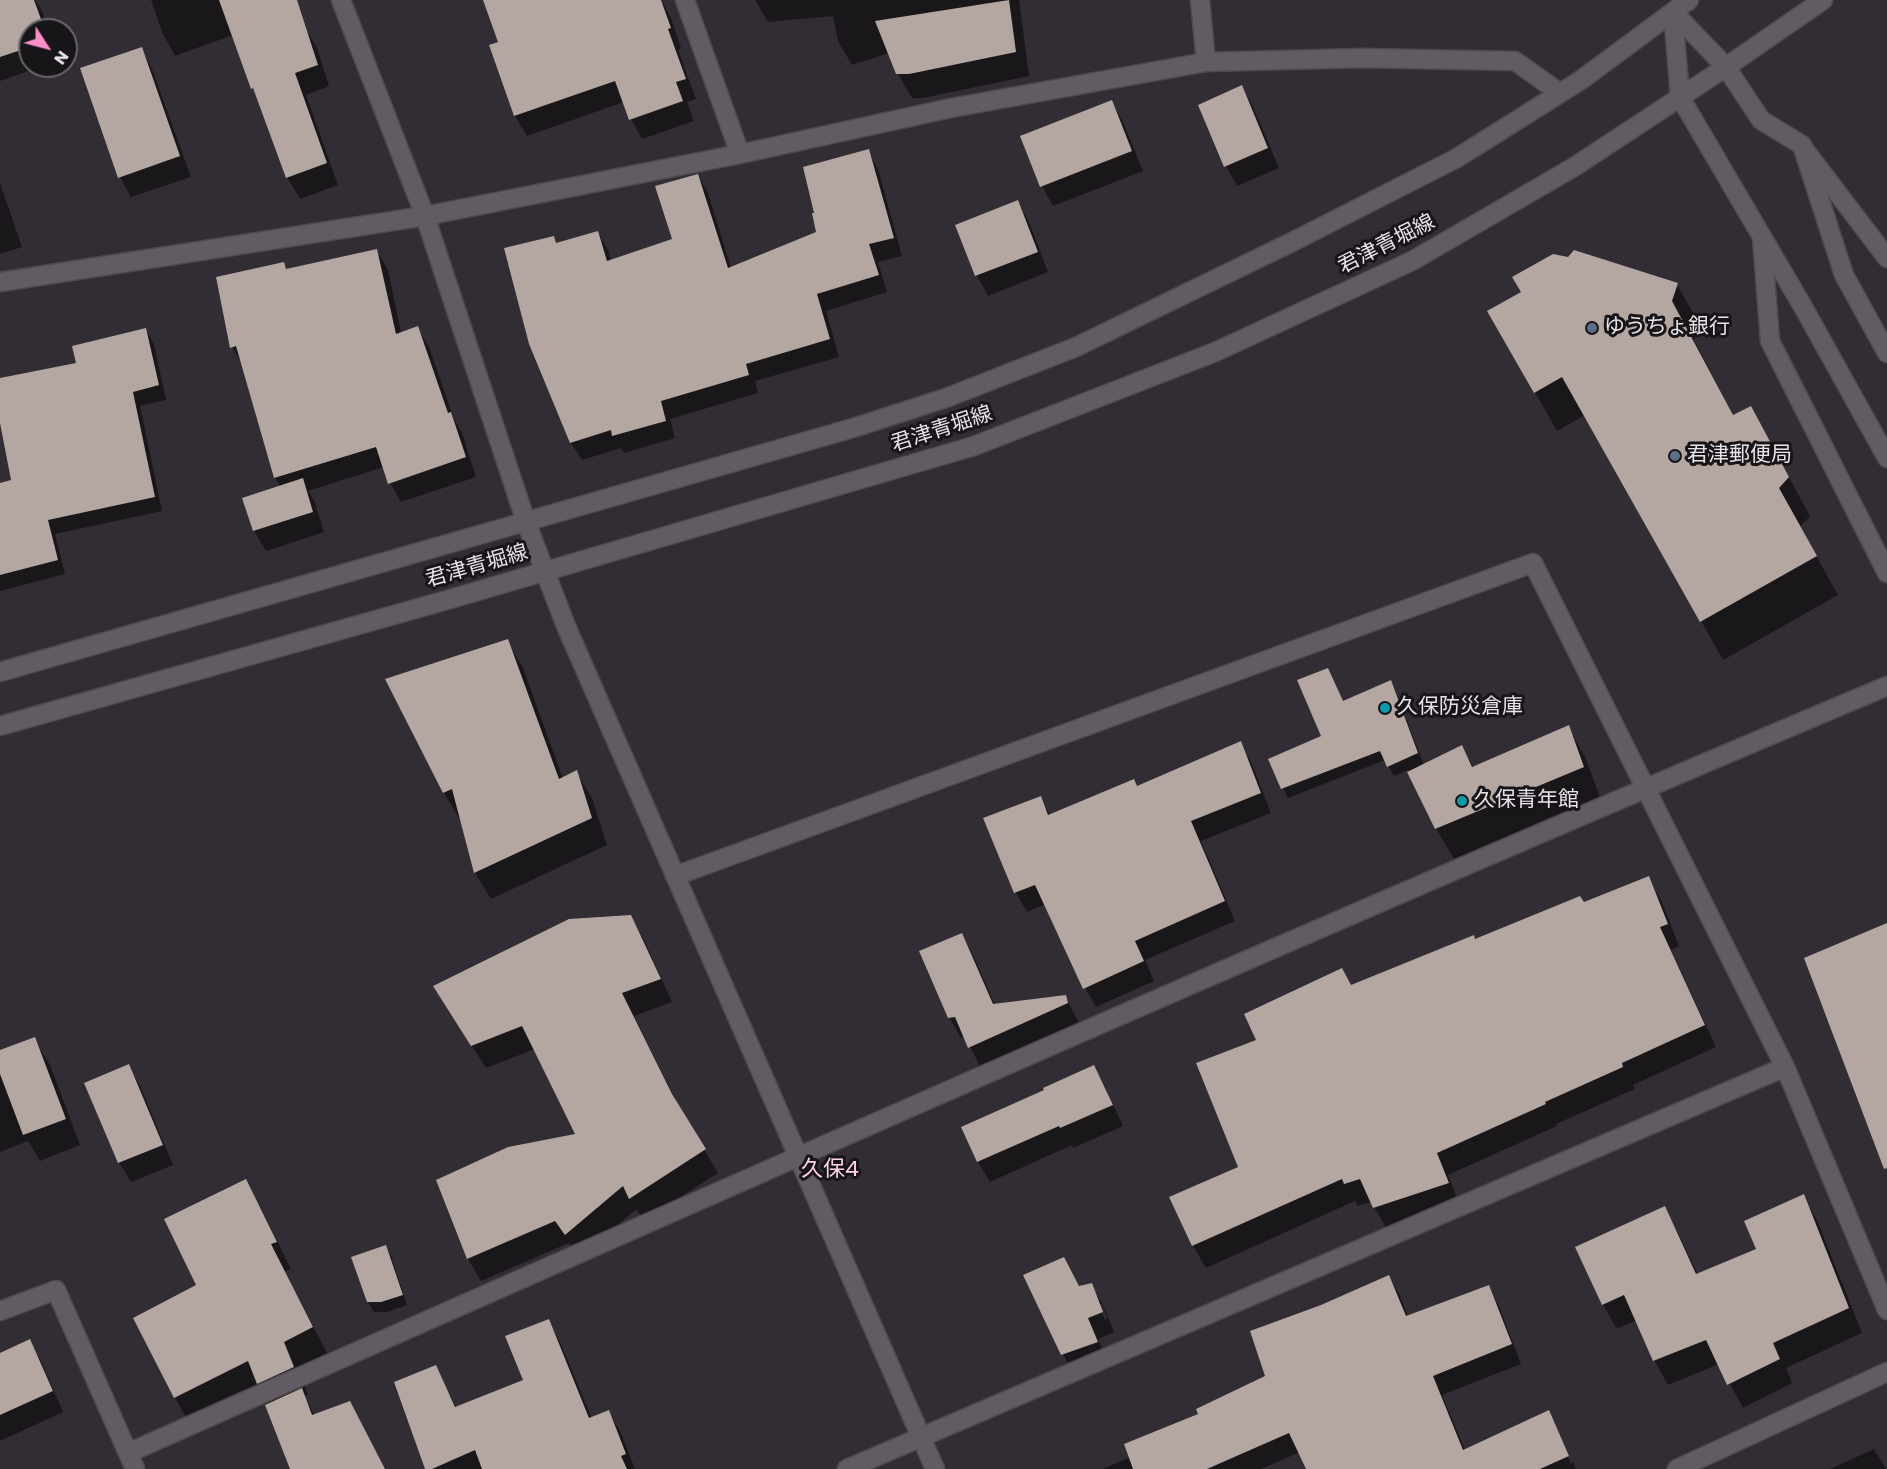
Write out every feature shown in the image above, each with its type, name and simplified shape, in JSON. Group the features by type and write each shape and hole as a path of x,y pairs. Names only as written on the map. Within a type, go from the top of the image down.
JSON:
{"street":[{"path":"341,0 425,216 526,522 566,626 935,1469"},
{"path":"686,0 740,154"},
{"path":"1200,0 1206,62"},
{"name":"君津青堀線","path":"0,672 853,428 946,398 1076,347 1292,242 1457,158 1581,80 1689,0"},
{"name":"君津青堀線","path":"0,726 546,571 974,446 1215,352 1412,261 1574,167 1823,0"},
{"path":"1673,12 1726,67 1761,120 1802,145 1887,258"},
{"path":"1673,12 1680,98 1802,305 1887,458"},
{"path":"0,282 425,216 740,154 951,108 1206,62 1363,58 1515,61 1560,93"},
{"path":"1802,145 1844,275 1887,353"},
{"path":"1762,237 1770,341 1887,573"},
{"path":"675,876 1533,563 1785,1067 1887,1310"},
{"path":"0,1311 56,1290 131,1461 798,1156 1646,788 1887,686"},
{"path":"848,1469 1785,1067"},
{"path":"1677,1469 1887,1372"}],"building":[{"path":"0,0 34,0 41,18 18,18 18,51 0,57"},
{"path":"219,0 297,0 318,65 295,73 327,163 286,178"},
{"path":"483,0 661,0 671,28 668,29 686,79 676,82 683,101 629,120 615,81 514,116 489,45 498,42"},
{"path":"1009,0 1016,52 909,74 896,74 875,21"},
{"path":"142,47 180,156 118,178 80,68"},
{"path":"1242,85 1268,148 1224,167 1198,105"},
{"path":"1112,100 1132,151 1040,187 1020,136"},
{"path":"869,149 894,238 869,244 879,275 817,294 830,339 746,364 749,375 661,401 666,421 612,436 611,430 570,443 529,344 504,248 554,236 556,243 598,231 607,261 672,239 655,186 698,174 728,268 816,232 803,167"},
{"path":"1018,200 1038,252 975,276 955,225"},
{"path":"377,249 396,334 418,326 466,457 388,484 376,447 274,478 236,346 230,348 216,277 284,262 286,269"},
{"path":"1574,250 1678,283 1672,301 1733,415 1751,406 1789,477 1779,488 1817,556 1700,622 1562,377 1534,393 1487,311 1521,292 1512,277 1553,254 1568,257"},
{"path":"146,328 159,385 133,392 155,497 48,520 58,560 0,575 0,483 11,480 0,423 0,378 76,363 72,346"},
{"path":"303,478 313,512 253,531 242,498"},
{"path":"508,639 559,779 577,770 592,818 474,873 452,789 443,793 385,679"},
{"path":"1328,668 1343,701 1391,680 1418,753 1387,767 1380,751 1281,789 1268,759 1321,736 1297,680"},
{"name":"久保青年館","path":"1569,725 1584,767 1435,829 1407,772 1462,745 1472,767"},
{"path":"1241,741 1261,793 1191,821 1225,901 1135,941 1144,961 1083,989 1035,885 1014,893 983,818 1041,796 1048,815 1134,779 1137,786"},
{"path":"1649,876 1668,924 1660,927 1705,1025 1622,1063 1623,1067 1545,1102 1546,1104 1437,1153 1449,1183 1373,1208 1360,1179 1344,1184 1342,1179 1192,1246 1169,1197 1238,1167 1196,1063 1256,1040 1244,1014 1342,968 1351,985 1474,935 1475,939 1580,896 1584,902"},
{"path":"631,915 661,979 622,993 672,1094 706,1149 629,1199 623,1186 565,1235 555,1221 467,1259 436,1180 508,1147 575,1134 522,1026 471,1046 433,986 569,919"},
{"path":"1887,923 1887,1168 1884,1169 1804,958"},
{"path":"962,933 993,1004 1066,995 1068,1003 968,1048 955,1017 948,1018 919,951"},
{"path":"35,1037 66,1119 23,1135 0,1074 0,1050"},
{"path":"129,1064 163,1145 118,1163 84,1083"},
{"path":"1094,1065 1113,1105 977,1162 961,1127"},
{"path":"246,1179 277,1242 271,1244 313,1327 284,1342 294,1367 257,1384 248,1361 174,1398 133,1318 196,1285 164,1219"},
{"path":"1804,1194 1849,1308 1773,1343 1780,1359 1727,1385 1706,1340 1653,1361 1624,1295 1602,1305 1575,1247 1665,1206 1696,1274 1756,1249 1744,1221"},
{"path":"386,1245 403,1295 381,1302 367,1302 351,1257"},
{"path":"1064,1257 1079,1286 1092,1283 1103,1312 1088,1318 1098,1342 1061,1355 1023,1275"},
{"path":"1389,1275 1406,1316 1489,1285 1512,1344 1433,1376 1463,1450 1549,1410 1569,1456 1540,1469 1306,1469 1289,1433 1207,1469 1133,1469 1124,1444 1198,1414 1196,1409 1265,1376 1250,1331 1321,1305"},
{"path":"549,1319 589,1418 609,1410 626,1454 621,1456 627,1469 482,1469 475,1450 432,1469 425,1469 394,1382 436,1365 455,1407 523,1380 505,1336"},
{"path":"30,1339 53,1391 0,1415 0,1353"},
{"path":"302,1388 312,1415 350,1401 385,1469 290,1469 265,1405"}],"place":[{"name":"ゆうちょ銀行","path":"1592,328"},
{"name":"君津郵便局","path":"1675,456"},
{"name":"久保防災倉庫","path":"1385,708"},
{"name":"久保青年館","path":"1462,801"}],"district":[{"name":"久保4","path":"830,1170"}]}
